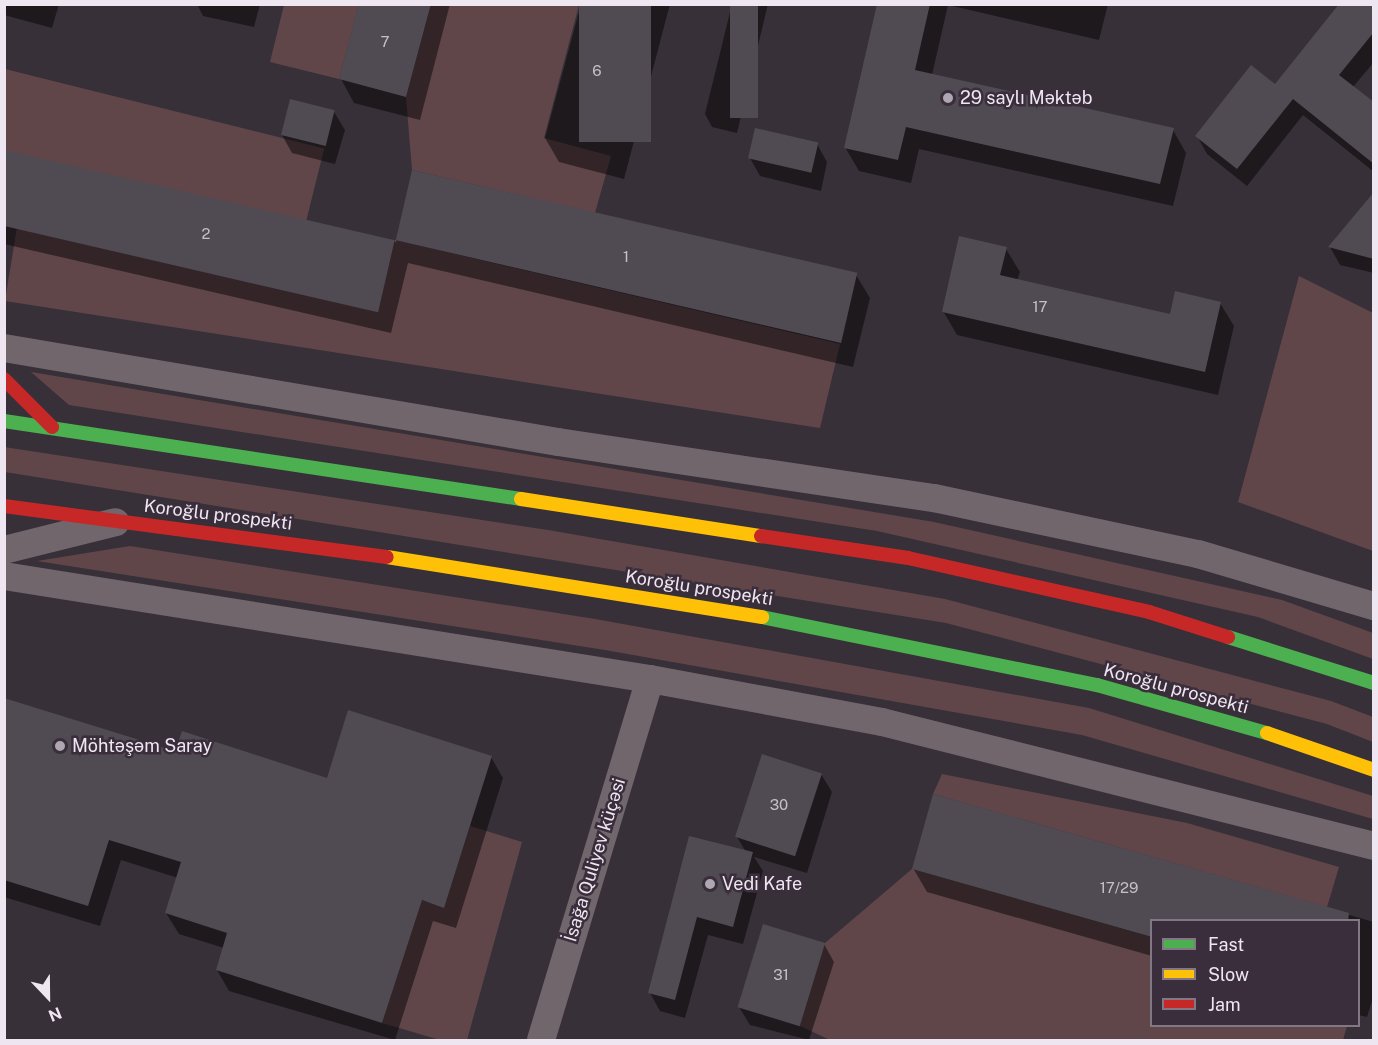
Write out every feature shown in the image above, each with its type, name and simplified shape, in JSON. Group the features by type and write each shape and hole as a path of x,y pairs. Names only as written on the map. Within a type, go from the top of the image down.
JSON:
{"main road":[{"path":"4,379 52,428"},
{"path":"4,421 908,558 1149,612 1374,683"},
{"name":"Koroğlu prospekti","path":"4,506 122,521 759,616 1096,685 1233,721 1374,770"}],"street":[{"path":"4,348 558,442 934,498 1198,554 1374,606"},
{"path":"4,550 122,521"},
{"path":"4,576 650,679 882,722 1374,846"},
{"name":"İsağa Quliyev küçəsi","path":"541,1041 650,679"}],"shaded area":[{"path":"284,5 359,5 339,79 270,62"},
{"path":"431,5 579,5 544,138 611,156 595,213 412,170 406,97"},
{"path":"5,69 324,149 305,227 4,152"},
{"path":"17,227 378,310 395,240 840,344 820,428 5,301"},
{"path":"1299,276 1373,313 1373,551 1238,502"},
{"path":"31,372 934,522 1282,600 1373,633 1373,659 1258,617 877,531 69,405"},
{"path":"4,447 548,530 945,599 1331,701 1373,717 1373,742 1327,724 946,623 5,472"},
{"path":"130,546 595,619 1089,708 1373,796 1373,819 1082,735 605,650 37,561"},
{"path":"942,774 1187,823 1339,867 1327,907 933,794"},
{"path":"470,826 522,842 467,1040 440,1040 382,1023 421,900 444,907"},
{"path":"912,869 1150,937 1150,1027 1347,1027 1343,1040 830,1040 798,1025 825,943"}],"building":[{"path":"359,4 431,4 406,97 339,79"},
{"path":"579,4 651,4 651,142 579,142"},
{"path":"730,4 758,4 758,118 730,118"},
{"name":"29 saylı Məktəb","path":"877,4 930,4 915,70 1174,128 1160,184 906,127 898,160 844,148"},
{"path":"1339,4 1374,4 1374,32 1339,75 1374,102 1374,164 1293,99 1237,169 1195,136 1251,65 1275,84"},
{"path":"290,99 335,110 326,146 281,135"},
{"path":"755,128 818,143 811,173 748,158"},
{"path":"4,150 395,240 378,312 4,226"},
{"path":"412,170 857,273 841,343 396,240"},
{"path":"1374,192 1374,259 1328,247"},
{"path":"959,236 1007,247 1000,275 1170,314 1175,291 1221,302 1205,372 942,312"},
{"path":"4,698 175,751 182,731 327,778 348,710 492,756 444,908 422,900 382,1023 216,970 227,933 165,913 181,862 109,840 88,906 4,880"},
{"path":"762,754 822,773 795,856 735,837"},
{"path":"933,794 1349,913 1348,919 1150,919 1150,936 912,869"},
{"path":"689,836 753,852 733,927 697,917 675,1000 648,993"},
{"path":"763,924 825,943 800,1026 738,1007"}],"traffic: fast":[{"path":"4,421 521,499"},
{"path":"762,617 1097,685 1267,733"},
{"path":"1228,637 1374,683"}],"traffic: slow":[{"path":"521,499 761,536"},
{"path":"387,557 762,617"},
{"path":"1267,733 1374,770"}],"traffic: jam":[{"path":"4,379 52,427"},
{"path":"4,506 387,557"},
{"path":"761,536 908,558 1149,612 1228,637"}],"place":[{"name":"29 saylı Məktəb","path":"948,98"},
{"name":"Möhtəşəm Saray","path":"60,746"},
{"name":"Vedi Kafe","path":"710,884"}]}
